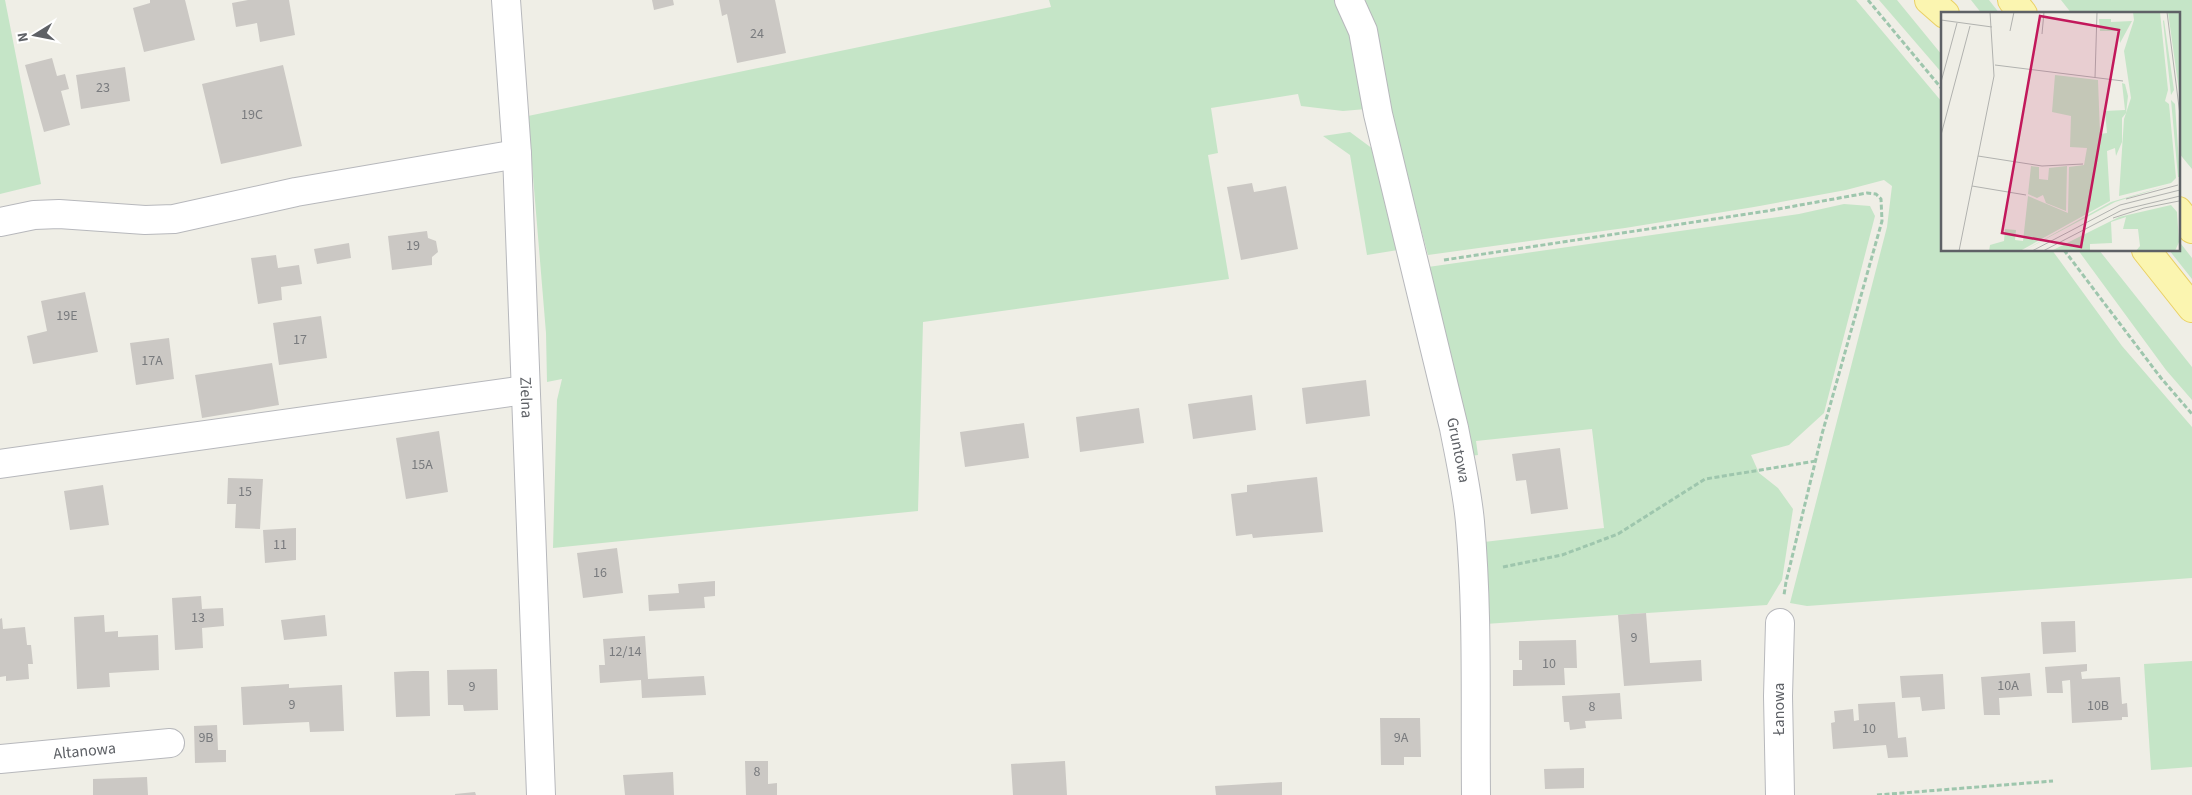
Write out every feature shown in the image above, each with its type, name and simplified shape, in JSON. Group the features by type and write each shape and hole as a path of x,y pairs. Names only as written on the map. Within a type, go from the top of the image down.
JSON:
{"main road":[{"path":"1929,0 1943,12"},
{"path":"1949,0 1958,12"},
{"path":"2012,0 2021,12"},
{"path":"2022,0 2027,12"},
{"path":"2180,214 2192,229"},
{"path":"2147,251 2192,308"}],"street":[{"name":"Zielna","path":"506,0 517,154 541,795"},
{"name":"Gruntowa","path":"1349,0 1363,31 1378,114 1454,428 1470,520 1473,572 1476,795"},
{"path":"0,222 58,214 145,220 174,219 296,192 517,154"},
{"path":"0,464 526,390"},
{"name":"Łanowa","path":"1780,623 1778,696 1780,795"},
{"name":"Altanowa","path":"0,759 170,743"}],"path":[{"path":"1868,0 1941,88"},
{"path":"1414,265 1766,211 1867,193 1876,194 1881,199 1882,221 1816,461 1786,582 1780,623"},
{"path":"2065,251 2155,371 2192,414"},
{"path":"1473,572 1562,555 1618,534 1705,479 1816,461"},
{"path":"1878,795 2053,781"}],"green space":[{"path":"0,0 5,0 41,184 0,194"},
{"path":"1049,0 1856,0 1941,101 1941,251 2053,251 2122,346 2192,427 2192,578 1807,606 1790,603 1887,227 1892,186 1884,180 1846,190 1754,207 1625,228 1428,255 1389,107 1343,111 1301,106 1298,94 1211,108 1218,153 1208,155 1229,279 923,322 918,511 553,548 557,400 562,379 547,382 546,333 528,116 1051,7"},
{"path":"1879,0 1897,0 1941,54 1941,72"},
{"path":"1971,0 1989,0 1998,12 1980,12"},
{"path":"2061,0 2192,0 2192,169 2180,154 2180,12 2070,12"},
{"path":"1350,132 1373,149 1398,250 1367,255 1350,155 1323,136"},
{"path":"1844,204 1870,206 1875,216 1824,413 1789,445 1751,455 1759,473 1778,488 1793,509 1782,580 1767,605 1485,624 1484,542 1604,528 1592,429 1476,441 1478,455 1470,456 1428,267 1799,214"},
{"path":"2180,243 2192,258 2192,279 2170,251 2180,251"},
{"path":"2079,251 2100,251 2192,367 2192,400 2166,370"},
{"path":"2192,661 2192,767 2151,770 2144,664"}],"building":[{"path":"150,0 185,0 195,40 144,52 133,8 150,3"},
{"path":"248,0 289,0 295,35 260,42 257,23 236,27 232,3"},
{"path":"652,0 673,0 674,5 654,10"},
{"path":"719,0 775,0 786,53 737,63 727,14 722,16"},
{"path":"52,58 57,76 65,74 69,89 61,91 70,125 44,132 25,65"},
{"path":"283,65 302,146 221,164 202,84"},
{"path":"125,67 130,101 81,109 76,75"},
{"path":"1252,183 1254,192 1286,186 1298,249 1241,260 1227,187"},
{"path":"427,231 428,238 436,241 438,252 432,257 432,265 392,270 388,236"},
{"path":"349,243 351,258 317,264 314,249"},
{"path":"276,255 278,268 299,265 302,284 281,287 282,300 258,304 251,258"},
{"path":"85,292 98,352 33,364 27,336 47,331 41,301"},
{"path":"321,316 327,358 279,365 273,323"},
{"path":"169,338 174,379 136,385 130,343"},
{"path":"272,363 279,405 202,418 195,375"},
{"path":"1366,380 1370,416 1306,424 1302,388"},
{"path":"1252,395 1256,430 1193,439 1188,404"},
{"path":"1139,408 1144,443 1080,452 1076,417"},
{"path":"1024,423 1029,458 965,467 960,432"},
{"path":"439,431 448,492 406,499 396,438"},
{"path":"1560,448 1568,509 1531,514 1526,480 1516,481 1512,454"},
{"path":"1317,477 1323,532 1253,538 1252,534 1236,536 1231,494 1247,492 1247,485"},
{"path":"228,478 263,479 260,529 235,528 236,504 227,504"},
{"path":"103,485 109,525 70,530 64,491"},
{"path":"296,528 296,560 265,563 263,530"},
{"path":"617,548 623,593 583,598 577,553"},
{"path":"715,581 715,596 704,597 705,608 649,611 648,595 679,593 678,584"},
{"path":"201,596 202,609 223,608 224,626 202,628 203,648 175,650 172,598"},
{"path":"1646,613 1650,663 1701,660 1702,681 1624,686 1618,615"},
{"path":"104,615 105,632 118,631 118,637 158,635 159,670 109,673 110,687 77,689 74,617"},
{"path":"325,615 327,636 284,640 281,620"},
{"path":"2,618 3,629 25,627 27,645 31,645 33,664 28,664 29,679 6,681 6,676 0,677 0,619"},
{"path":"2075,621 2076,652 2043,654 2041,622"},
{"path":"645,636 648,679 704,676 706,695 642,698 641,680 600,683 599,665 605,665 603,639"},
{"path":"1576,640 1577,668 1564,668 1565,685 1513,686 1513,670 1522,670 1522,660 1519,660 1519,641"},
{"path":"2087,664 2087,671 2081,672 2082,679 2120,677 2122,704 2127,703 2128,717 2122,717 2122,720 2072,723 2070,680 2062,681 2063,693 2047,693 2045,667"},
{"path":"497,669 498,710 464,711 463,705 448,705 447,670"},
{"path":"429,671 430,716 396,717 394,672"},
{"path":"2030,673 2032,696 1999,698 2000,715 1984,715 1981,677"},
{"path":"1943,674 1945,709 1922,711 1920,697 1902,698 1900,676"},
{"path":"289,684 289,688 342,685 344,731 310,732 309,722 243,725 241,687"},
{"path":"1620,693 1622,719 1585,721 1586,728 1570,730 1569,722 1564,722 1562,696"},
{"path":"1895,702 1898,738 1906,737 1908,757 1888,758 1886,745 1833,749 1831,723 1835,722 1834,711 1853,709 1854,721 1859,720 1858,704"},
{"path":"1380,718 1420,718 1421,757 1404,757 1404,765 1381,765"},
{"path":"217,725 218,750 226,750 226,762 195,763 194,726"},
{"path":"745,761 768,761 768,784 777,783 777,795 746,795"},
{"path":"1065,761 1067,795 1013,795 1011,764"},
{"path":"1584,768 1584,788 1545,789 1544,769"},
{"path":"673,772 674,795 625,795 623,775"},
{"path":"147,777 148,795 93,795 93,779"},
{"path":"1282,782 1282,795 1216,795 1215,786"},
{"path":"475,792 476,795 455,795 455,794"}]}
